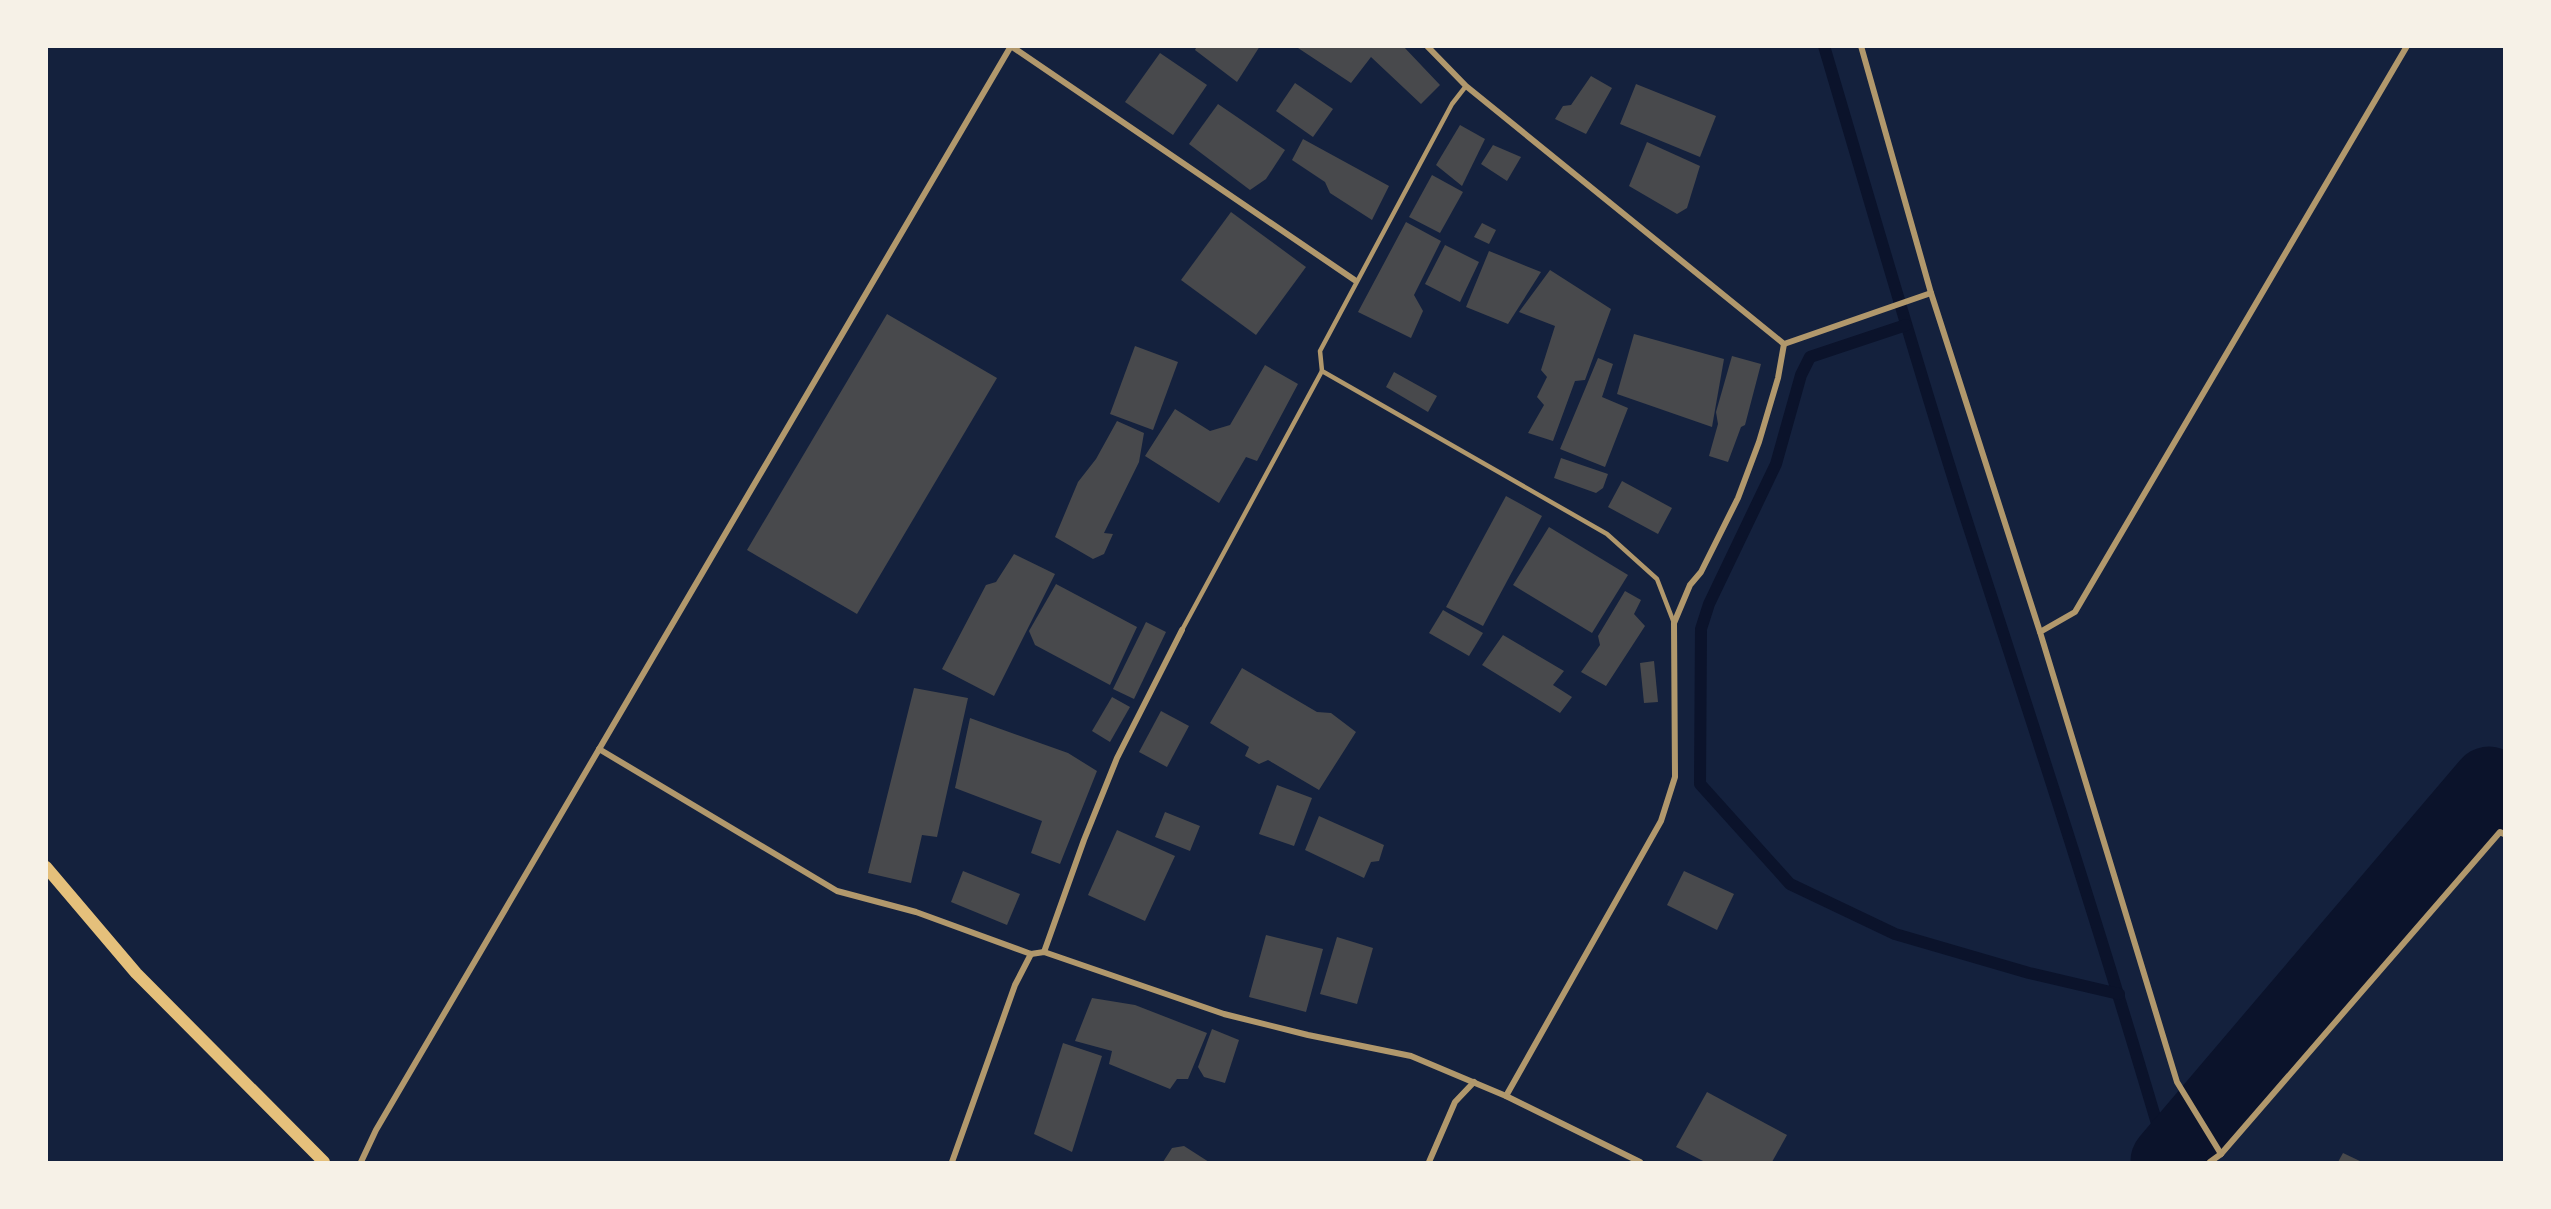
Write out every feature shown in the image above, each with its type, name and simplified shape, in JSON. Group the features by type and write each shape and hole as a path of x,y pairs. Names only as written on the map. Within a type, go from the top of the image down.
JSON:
{"main road":[{"path":"46,867 136,974 324,1162"}],"street":[{"path":"361,1162 376,1130 1011,46 1356,281"},
{"path":"1427,46 1466,86 1784,344"},
{"path":"1860,46 1930,293 2040,632 2177,1082 2221,1154"},
{"path":"2040,632 2075,612 2407,46"},
{"path":"1784,344 1930,293"},
{"path":"1506,1096 1660,821 1675,777 1674,623 1690,585 1701,572 1737,498 1759,442 1778,378 1784,344"},
{"path":"1044,952 1084,840 1118,758 1182,630"},
{"path":"599,749 837,891 916,912 1031,954 1044,952 1224,1014 1308,1035 1411,1056 1506,1096 1640,1162"},
{"path":"2210,1162 2221,1154 2500,832 2505,834"},
{"path":"952,1162 1015,985 1031,954"},
{"path":"1429,1162 1455,1102 1474,1082"}],"lane":[{"path":"1182,630 1322,371 1320,351 1356,281 1452,104 1466,86"},
{"path":"1322,371 1607,534 1657,579 1674,623"}],"building":[{"path":"1197,46 1260,46 1237,82 1195,50"},
{"path":"1295,46 1403,46 1440,85 1421,104 1371,57 1351,83"},
{"path":"1160,53 1207,85 1173,135 1125,102"},
{"path":"1591,76 1612,88 1586,134 1555,119 1563,106 1571,105"},
{"path":"1295,83 1333,109 1313,137 1276,111"},
{"path":"1636,84 1716,116 1700,157 1620,124"},
{"path":"1218,104 1285,150 1266,179 1250,190 1189,144"},
{"path":"1460,125 1485,139 1462,186 1436,165"},
{"path":"1303,139 1389,186 1372,220 1330,193 1325,182 1292,160"},
{"path":"1647,142 1700,166 1687,208 1677,214 1629,186"},
{"path":"1493,145 1521,157 1507,181 1481,164"},
{"path":"1432,175 1463,192 1440,233 1409,217"},
{"path":"1231,212 1306,267 1256,335 1181,280"},
{"path":"1406,222 1441,241 1414,295 1423,311 1411,338 1358,312"},
{"path":"1482,223 1496,230 1489,244 1474,237"},
{"path":"1445,245 1479,262 1460,302 1425,284"},
{"path":"1489,251 1541,272 1508,324 1466,307"},
{"path":"1550,270 1611,309 1585,380 1575,381 1553,441 1528,433 1544,405 1537,397 1547,377 1541,370 1555,326 1519,312"},
{"path":"887,314 997,378 857,614 747,550"},
{"path":"1634,334 1724,359 1712,427 1617,394"},
{"path":"1135,346 1178,362 1153,430 1110,414"},
{"path":"1732,356 1761,364 1745,425 1741,427 1728,462 1709,456 1718,424 1716,412"},
{"path":"1598,358 1613,364 1602,397 1628,408 1605,467 1560,449"},
{"path":"1265,365 1298,384 1257,461 1246,457 1219,503 1145,456 1175,409 1210,431 1230,425"},
{"path":"1394,372 1437,396 1428,412 1386,387"},
{"path":"1117,421 1144,433 1139,462 1104,533 1113,534 1104,554 1093,559 1055,537 1078,482 1096,459"},
{"path":"1561,458 1608,474 1603,488 1596,493 1554,478"},
{"path":"1622,481 1672,508 1658,534 1608,507"},
{"path":"1506,496 1542,516 1483,626 1446,607"},
{"path":"1549,527 1628,575 1592,633 1513,585"},
{"path":"1014,554 1055,574 994,696 942,669 986,585 996,582"},
{"path":"1056,584 1137,627 1110,685 1035,645 1029,631"},
{"path":"1625,591 1641,600 1634,614 1645,626 1606,686 1581,672 1600,645 1598,636"},
{"path":"1443,610 1483,633 1469,656 1429,633"},
{"path":"1146,622 1166,632 1134,699 1113,689"},
{"path":"1503,635 1564,671 1553,685 1572,697 1560,713 1482,665"},
{"path":"1654,661 1658,702 1644,703 1640,663"},
{"path":"1242,668 1317,712 1331,713 1356,732 1319,790 1268,760 1259,764 1245,756 1249,747 1210,723"},
{"path":"914,688 968,698 937,837 922,835 911,883 868,873"},
{"path":"1112,697 1130,707 1110,742 1092,731"},
{"path":"1161,711 1189,726 1167,767 1139,752"},
{"path":"970,718 1068,753 1097,771 1060,864 1031,853 1042,821 955,788"},
{"path":"1277,785 1312,798 1294,846 1259,834"},
{"path":"1165,812 1200,826 1190,851 1155,837"},
{"path":"1319,816 1384,845 1379,861 1371,862 1364,878 1305,850"},
{"path":"1117,830 1175,856 1145,921 1088,895"},
{"path":"963,871 1020,894 1007,925 951,902"},
{"path":"1684,871 1734,894 1717,930 1667,905"},
{"path":"1266,935 1323,949 1306,1012 1249,997"},
{"path":"1337,937 1373,948 1357,1004 1320,994"},
{"path":"1092,998 1135,1005 1207,1033 1188,1079 1177,1079 1170,1089 1109,1064 1112,1051 1075,1041"},
{"path":"1212,1029 1239,1040 1225,1083 1204,1077 1198,1067"},
{"path":"1063,1043 1102,1056 1072,1152 1034,1134"},
{"path":"1707,1092 1787,1135 1772,1162 1705,1162 1676,1147"},
{"path":"1184,1146 1209,1162 1163,1162 1172,1148"},
{"path":"2343,1153 2362,1162 2338,1162"}],"waterway":[{"path":"1824,46 1953,479 2097,927 2168,1161"},
{"path":"1906,325 1810,357 1801,375 1776,464 1709,604 1701,629 1700,784 1790,884 1895,934 2029,973 2119,994"},
{"path":"2169,1162 2489,784 2504,793"}]}
